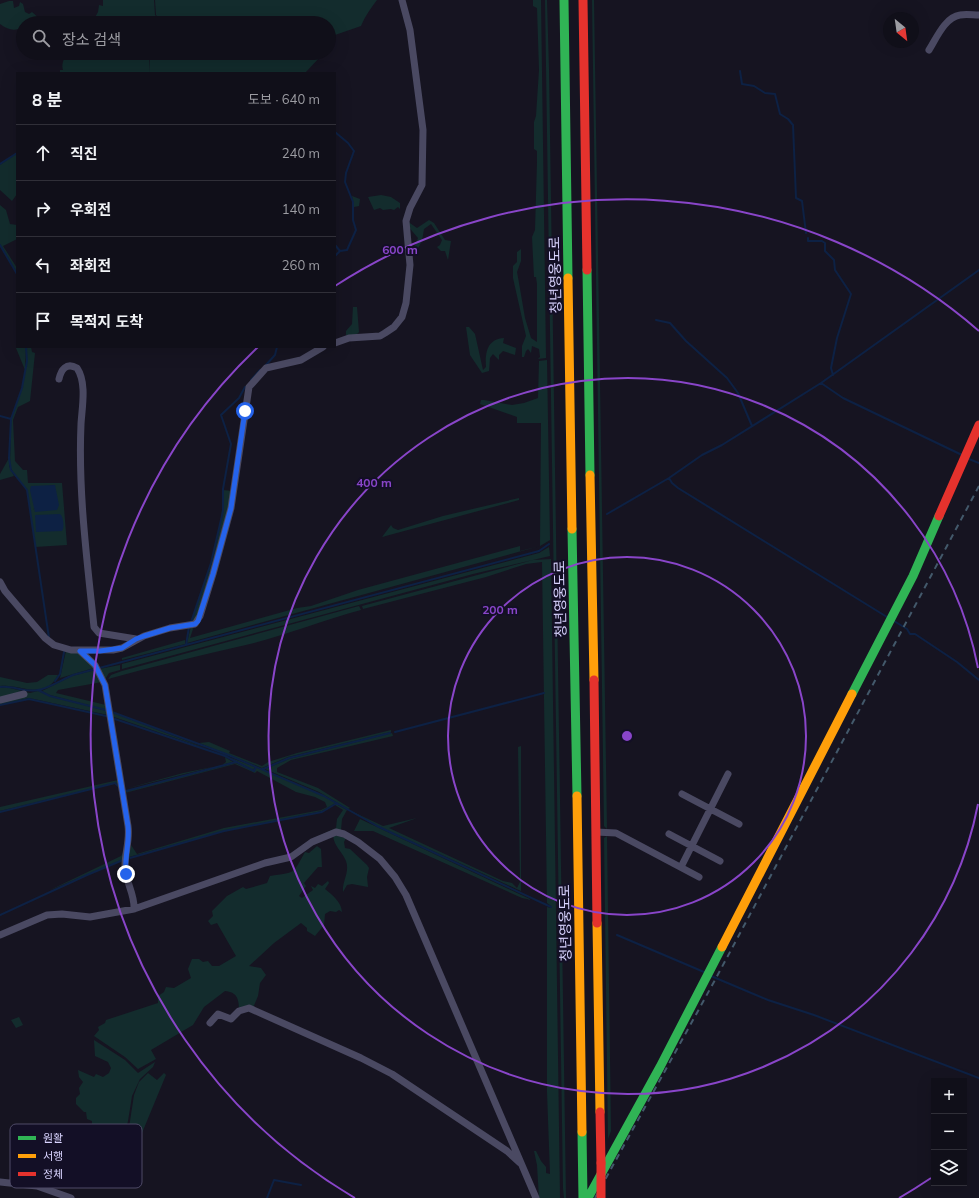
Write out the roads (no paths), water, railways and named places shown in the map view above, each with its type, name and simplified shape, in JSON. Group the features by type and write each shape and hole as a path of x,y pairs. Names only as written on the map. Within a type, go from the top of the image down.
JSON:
{"main road":[{"name":"청년영웅도로","path":"564,0 585,1197"},
{"path":"583,0 601,1198"},
{"path":"585,1197 660,1067 913,576 966,458 979,425"}],"street":[{"path":"336,343 349,338 380,336 394,327 402,317 406,303 410,265 406,221 410,208 422,186 423,130 410,30 402,0"},
{"path":"929,50 948,20 953,16 959,14 979,15"},
{"path":"0,582 2,591 46,638 62,648 80,651 113,650 129,644 136,639 170,628 195,624 198,621 213,574 231,508 249,387 266,368 301,360 321,348"},
{"path":"59,379 61,371 70,365 77,368 81,378 83,392 80,465 94,627 99,633 136,639"},
{"path":"80,651 95,665 105,685 128,826 129,836 125,865 134,902 134,909"},
{"path":"0,700 24,694"},
{"path":"681,867 728,774"},
{"path":"682,794 739,824"},
{"path":"0,935 47,915 62,914 90,917 134,909 266,863 291,857 312,842 336,832 344,834 358,842 387,866 406,895 536,1198"},
{"path":"596,832 616,834 699,877"},
{"path":"669,834 720,861"},
{"path":"210,1023 218,1014 231,1018 239,1011 249,1008 361,1058 416,1089 508,1152 523,1165"},
{"path":"0,1182 10,1183"},
{"path":"42,1188 70,1198"}],"water":[{"path":"55,485 59,505 57,510 35,512 30,490 31,486"},
{"path":"60,514 63,522 62,531 36,532 35,515"}],"waterway":[{"path":"740,71 742,84 754,86 765,93 775,94 780,114 788,119 793,125 796,198 802,201 806,233"},
{"path":"336,133 348,143 354,151 346,173 345,182 353,202 353,220 356,230 347,250 340,251"},
{"path":"0,164 16,154"},
{"path":"808,238 808,241 822,241 825,243 825,251 834,260 835,270 851,294 837,338 831,368 833,375"},
{"path":"0,245 16,272"},
{"path":"336,246 340,251 336,255"},
{"path":"607,514 669,478 702,455 722,445 821,383 979,270"},
{"path":"656,320 670,323 686,341 727,378 738,393 752,426"},
{"path":"26,348 27,361 22,388 11,419 9,458 11,470 27,490 49,638"},
{"path":"265,366 275,355 277,348"},
{"path":"251,380 260,370"},
{"path":"821,383 843,398 962,455"},
{"path":"191,622 211,563 223,511 223,489 231,444 221,415 239,398 245,387"},
{"path":"0,416 11,419"},
{"path":"969,459 979,463"},
{"path":"669,478 678,488 887,617"},
{"path":"0,687 10,687 28,691 42,689 73,675 539,551 549,544"},
{"path":"894,621 907,629 910,634 915,634 957,662 979,680"},
{"path":"186,645 189,627"},
{"path":"55,681 60,674 64,652"},
{"path":"38,690 50,696 106,710"},
{"path":"395,732 544,693"},
{"path":"0,705 29,699 106,716"},
{"path":"112,712 226,754 324,796 377,826 551,907"},
{"path":"112,718 225,756 254,771 256,767"},
{"path":"263,769 289,758 390,733"},
{"path":"126,791 236,762"},
{"path":"0,812 115,783 119,787"},
{"path":"130,858 224,831 322,812 337,803"},
{"path":"0,915 123,860"},
{"path":"617,935 704,972"},
{"path":"711,976 768,1000 814,1015 979,1078"},
{"path":"267,1198 274,1180 301,1185"}],"railway":[{"path":"595,1198 715,980 979,486"}]}
